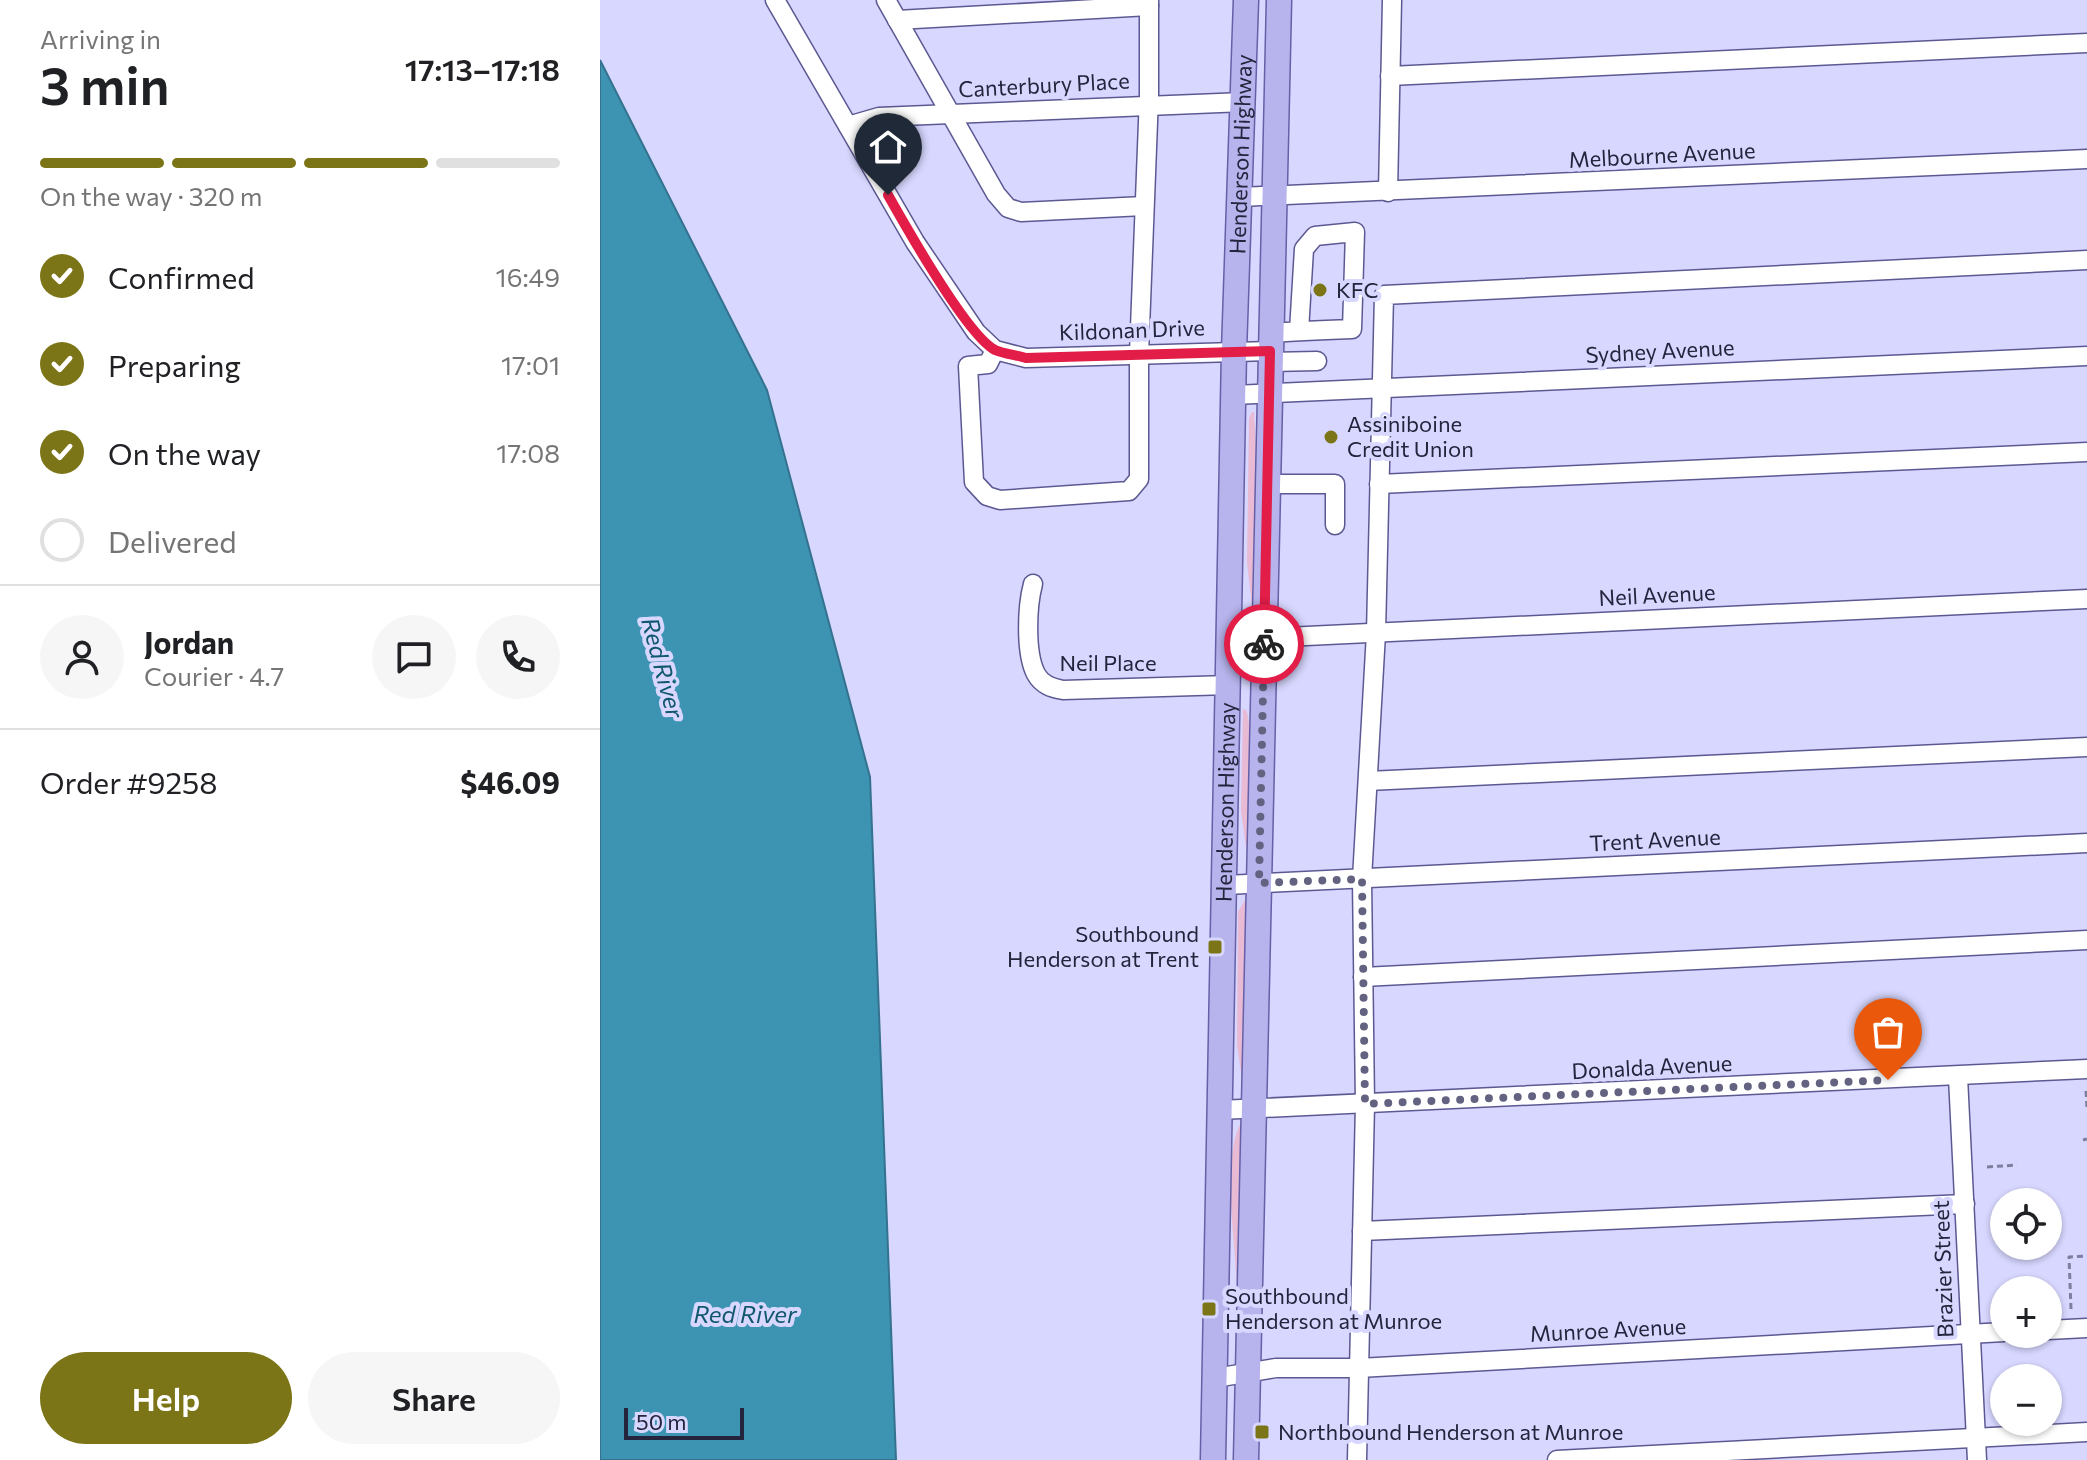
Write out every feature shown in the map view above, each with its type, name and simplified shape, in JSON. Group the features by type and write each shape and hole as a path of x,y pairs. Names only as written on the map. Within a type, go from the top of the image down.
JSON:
{"main road":[{"name":"Henderson Highway","path":"1213,1460 1234,351 1246,0"},
{"name":"Henderson Highway","path":"1246,1460 1279,0"},
{"path":"1229,685 1263,686"}],"street":[{"path":"775,0 915,242 976,332 995,350 988,364 968,366 974,482 987,496 1000,500 1129,491 1139,479 1139,354 1149,3 897,20"},
{"path":"886,0 996,194 1008,208 1028,212 1144,206"},
{"path":"1388,192 1392,0"},
{"path":"1390,76 2087,43"},
{"name":"Canterbury Place","path":"848,126 879,117 1244,102"},
{"name":"Melbourne Avenue","path":"1240,197 1274,198 2087,159"},
{"path":"1270,349 1299,331 1352,329 1355,232 1315,236 1304,249 1299,331"},
{"path":"1357,1460 1365,1104 1362,879 1376,633 1384,295 2087,260"},
{"path":"1270,349 1317,361"},
{"name":"Kildonan Drive","path":"995,350 1026,358 1270,349"},
{"name":"Sydney Avenue","path":"1234,395 2087,356"},
{"path":"1379,484 2087,452"},
{"path":"1268,484 1335,484 1335,525"},
{"name":"Neil Place","path":"1033,584 1028,601 1030,651 1036,674 1049,687 1063,690 1229,685"},
{"name":"Neil Avenue","path":"1229,638 2087,599"},
{"path":"1368,781 2087,747"},
{"name":"Trent Avenue","path":"1226,885 2087,843"},
{"path":"1363,977 2087,940"},
{"name":"Donalda Avenue","path":"1220,1110 2087,1069"},
{"name":"Brazier Street","path":"1958,1077 1977,1460"},
{"path":"1362,1231 1965,1204"},
{"path":"2062,1329 2087,1328"},
{"name":"Munroe Avenue","path":"1215,1378 1276,1368 1359,1368 1990,1333"},
{"path":"1557,1460 2087,1432"}],"path":[{"path":"2086,1091 2087,1108"},
{"path":"1987,1167 2017,1165"},
{"path":"2068,1247 2071,1309"},
{"path":"2069,1257 2087,1256"}],"shaded area":[{"path":"1252,412 1258,488 1253,615 1247,563 1249,418"},
{"path":"1243,709 1248,716 1254,766 1248,861 1241,812"},
{"path":"1248,895 1243,1086 1237,1045 1238,912"},
{"path":"1242,1121 1241,1340 1236,1340 1237,1288 1231,1172 1232,1152"}],"water":[{"name":"Red River","path":"600,60 767,390 870,777 896,1460 600,1460"}],"way so far":[{"path":"1264,644 1259,883 1362,879 1365,1104 1888,1080"}],"place":[{"name":"KFC","path":"1320,290"},
{"name":"Assiniboine Credit Union","path":"1331,437"},
{"name":"Southbound Henderson at Trent","path":"1215,947"},
{"name":"Southbound Henderson at Munroe","path":"1209,1309"},
{"name":"Northbound Henderson at Munroe","path":"1262,1432"}],"route":[{"path":"888,195 915,242 976,332 995,350 1026,358 1270,351 1264,644"}]}
